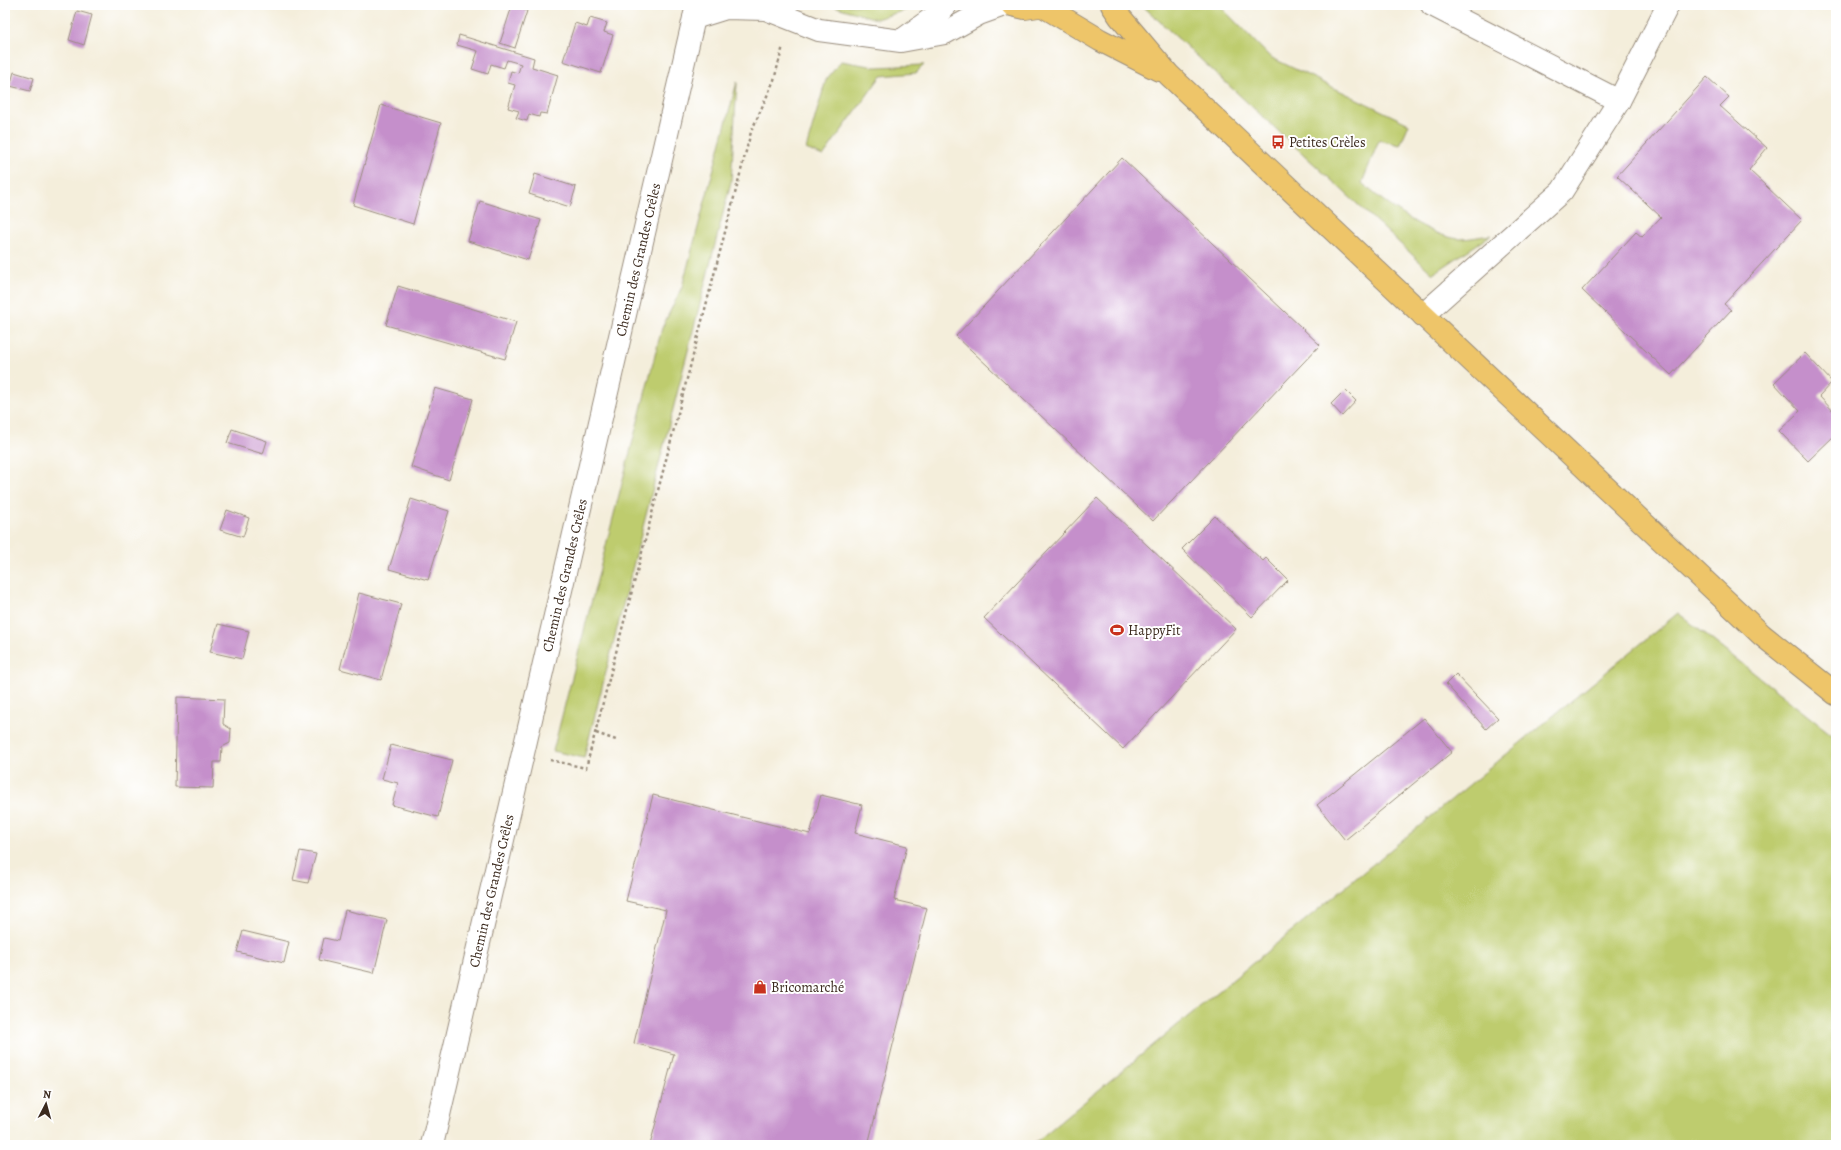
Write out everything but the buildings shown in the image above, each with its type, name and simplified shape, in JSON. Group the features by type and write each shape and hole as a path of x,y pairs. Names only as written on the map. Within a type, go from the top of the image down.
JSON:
{"main road":[{"path":"1012,5 1025,8 1044,5 1100,40 1169,75"},
{"path":"1112,5 1120,17 1169,75 1762,635 1836,694"}],"street":[{"path":"901,41 938,14 946,5"},
{"path":"696,11 726,8 766,9 819,30 901,41 945,33 979,14 1004,5"},
{"path":"1432,5 1619,101"},
{"path":"1423,315 1562,191 1619,101 1668,5"},
{"name":"Chemin des Grandes Crêles","path":"432,1145 696,11"}],"path":[{"path":"523,754 586,768 751,132 774,80 790,18"},
{"path":"596,733 616,740"}],"green space":[{"path":"830,5 915,5 906,10 876,19"},
{"path":"1145,5 1219,5 1270,57 1409,124 1400,145 1379,140 1362,183 1382,200 1408,218 1435,232 1448,237 1460,239 1491,235 1433,274 1144,7"},
{"path":"841,61 875,67 924,65 916,73 881,76 823,156 806,149 826,80"},
{"path":"737,82 731,182 584,758 553,751 662,328 682,287"},
{"path":"1678,613 1836,738 1836,1145 1032,1145"}],"place":[{"name":"Petites Crèles","path":"1278,142"},
{"name":"HappyFit","path":"1117,630"},
{"name":"Bricomarché","path":"760,987"}]}
